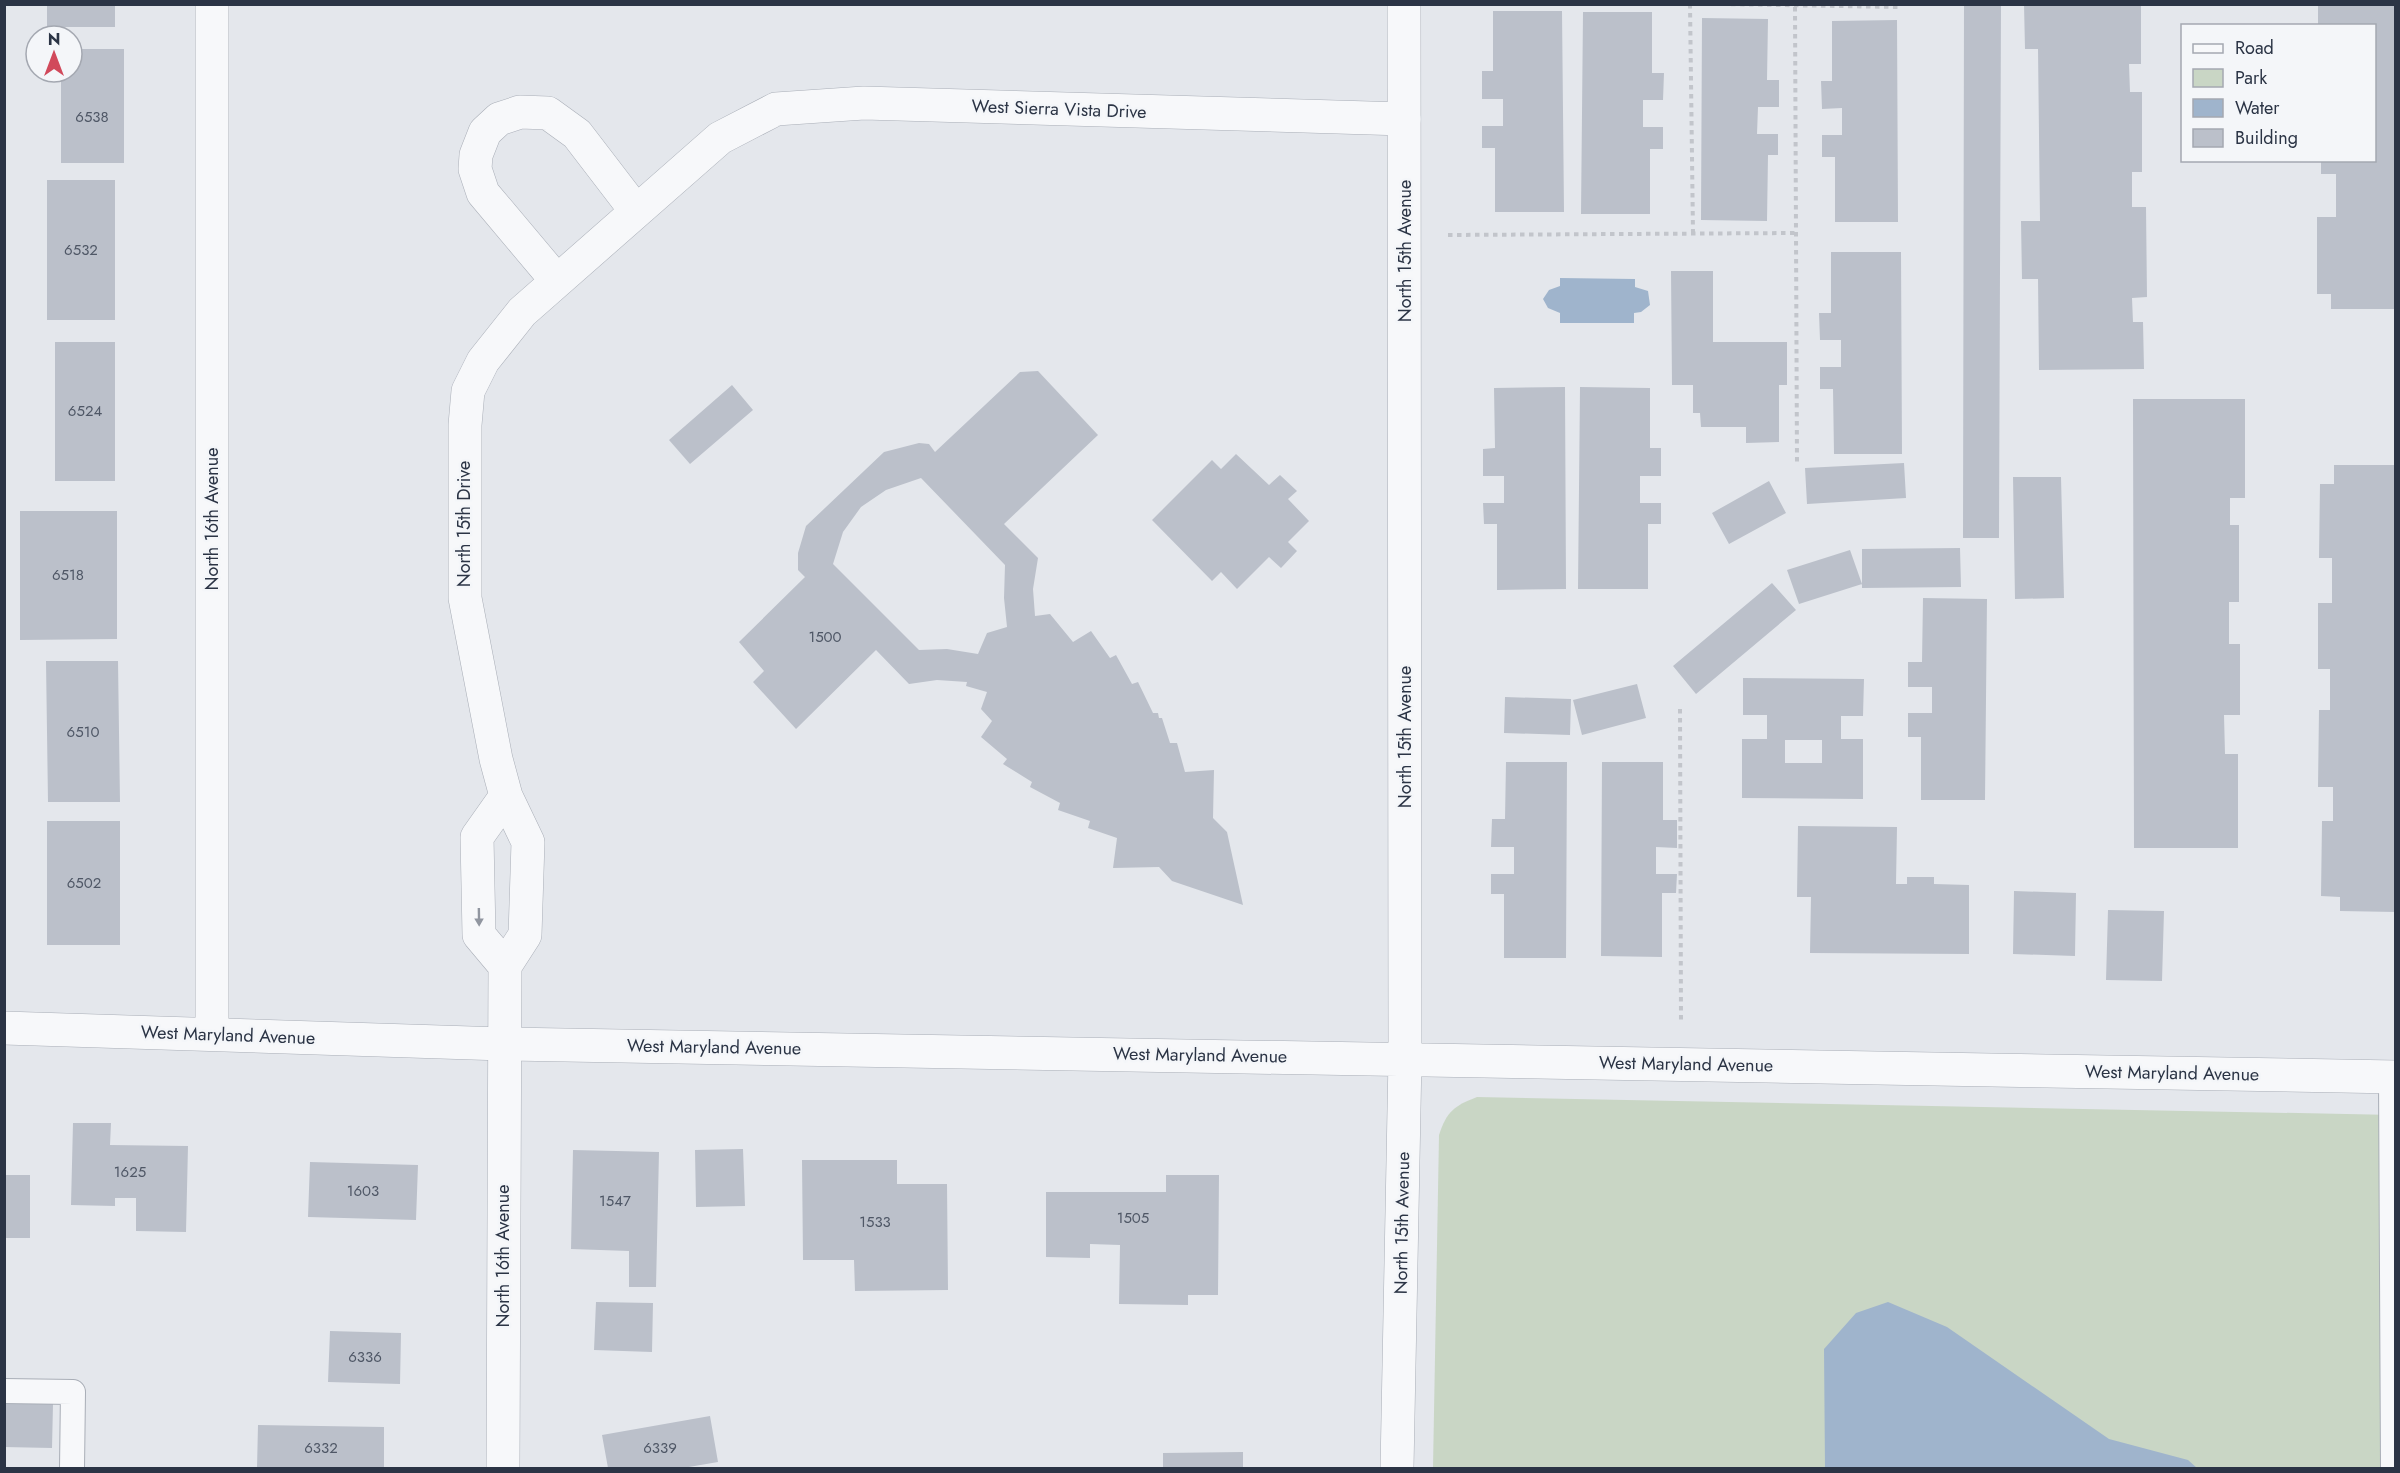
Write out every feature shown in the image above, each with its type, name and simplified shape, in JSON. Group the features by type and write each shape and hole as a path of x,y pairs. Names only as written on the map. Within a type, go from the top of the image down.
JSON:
{"street":[{"name":"North 16th Avenue","path":"212,4 212,1034"},
{"name":"North 15th Avenue","path":"1397,1468 1405,1058 1404,4"},
{"name":"West Sierra Vista Drive","path":"720,138 776,109 864,103 1404,119"},
{"path":"557,280 483,193 475,169 476,155 485,132 499,119 520,112 548,113 577,134 636,211"},
{"name":"North 15th Drive","path":"505,966 525,935 528,842 506,796 494,747 465,598 468,391 483,361 522,312 720,138"},
{"path":"503,1044 505,966 479,935 477,837 506,796"},
{"path":"478,882 527,882"},
{"name":"West Maryland Avenue","path":"4,1028 503,1044 2393,1077"},
{"name":"North 16th Avenue","path":"503,1044 503,1468"}],"lane":[{"path":"2393,1077 2393,1468"},
{"path":"4,1391 73,1392 72,1468"}],"path":[{"path":"1690,4 1693,233"},
{"path":"1722,4 1898,7"},
{"path":"1795,7 1797,463"},
{"path":"1448,235 1796,233"},
{"path":"1680,709 1681,1022"}],"green space":[{"path":"1477,1097 2395,1115 2395,1468 1433,1468 1439,1135 1452,1110"}],"water":[{"path":"1560,278 1635,279 1635,287 1648,291 1650,305 1641,312 1634,313 1634,323 1560,323 1560,313 1548,308 1543,299 1549,290 1560,286"},
{"path":"1888,1302 1947,1327 2109,1439 2188,1460 2197,1468 1825,1468 1824,1349 1856,1313"}],"building":[{"path":"47,4 115,4 115,27 47,24"},
{"path":"1964,4 2001,4 1999,538 1963,538"},
{"path":"2024,4 2141,4 2141,64 2129,64 2130,92 2142,92 2142,172 2132,172 2132,207 2146,207 2147,297 2132,298 2133,322 2143,322 2144,369 2039,370 2038,279 2022,279 2021,221 2040,221 2038,49 2025,49"},
{"path":"2318,4 2396,4 2396,309 2331,309 2331,294 2317,294 2317,217 2336,217 2336,174 2321,174 2321,162 2376,162 2376,24 2318,24"},
{"path":"1493,11 1562,11 1564,212 1495,212 1495,148 1482,148 1482,126 1503,126 1503,99 1482,99 1482,71 1493,71"},
{"path":"1583,12 1652,12 1652,73 1664,73 1663,100 1643,100 1643,127 1663,127 1663,149 1650,149 1650,214 1581,214"},
{"path":"1702,18 1768,19 1767,80 1779,80 1779,107 1758,107 1757,134 1778,134 1778,155 1768,155 1767,221 1701,220"},
{"path":"1897,20 1898,222 1835,222 1835,157 1822,157 1822,135 1842,135 1842,108 1822,109 1821,81 1832,81 1832,21"},
{"path":"84,49 124,49 124,163 61,163 61,84 84,84"},
{"path":"47,180 115,180 115,320 47,320"},
{"path":"1831,252 1901,252 1902,454 1834,454 1833,389 1820,389 1820,367 1841,367 1841,340 1820,340 1819,313 1831,313"},
{"path":"1671,271 1713,271 1713,342 1787,342 1787,385 1779,385 1779,442 1746,443 1746,427 1701,427 1700,413 1693,413 1693,385 1672,385"},
{"path":"55,342 115,342 115,481 55,481"},
{"path":"1038,371 1098,435 1004,524 1038,558 1033,589 1035,616 1050,614 1073,642 1091,631 1110,658 1116,655 1132,684 1138,682 1153,713 1158,713 1159,718 1162,718 1170,743 1177,743 1185,772 1214,770 1213,818 1227,832 1243,905 1172,881 1159,867 1113,868 1117,838 1088,828 1090,821 1058,810 1060,803 1030,787 1032,782 1003,764 1007,759 981,737 992,721 981,709 987,692 966,686 967,682 937,680 909,684 876,650 796,729 753,682 764,671 739,642 805,577 798,570 798,553 806,526 884,452 919,443 929,444 935,452 1020,372","holes":["921,478 1005,565 1004,598 1007,627 987,633 978,654 947,649 919,650 833,564 843,532 861,507 886,490"]},
{"path":"732,385 753,410 690,464 669,440"},
{"path":"1565,387 1566,589 1497,590 1497,524 1484,524 1483,503 1504,503 1504,476 1483,476 1483,449 1495,448 1494,388"},
{"path":"1580,387 1650,388 1650,448 1661,448 1661,476 1640,476 1640,503 1661,503 1661,524 1648,524 1648,589 1578,589"},
{"path":"2133,399 2245,399 2245,498 2230,498 2230,525 2239,525 2239,602 2229,602 2229,644 2240,644 2240,715 2224,715 2225,754 2238,754 2238,848 2134,848"},
{"path":"1236,454 1269,485 1280,475 1297,491 1288,499 1309,521 1288,542 1297,551 1281,568 1269,557 1237,589 1221,572 1212,581 1152,520 1212,460 1221,469"},
{"path":"1904,463 1906,498 1807,504 1805,468"},
{"path":"2334,465 2396,465 2396,912 2340,911 2340,897 2321,896 2322,821 2333,821 2333,787 2318,787 2319,710 2330,710 2330,669 2318,669 2318,603 2332,603 2332,558 2319,558 2320,484 2334,484"},
{"path":"2013,477 2061,477 2064,598 2015,599"},
{"path":"1769,481 1786,513 1729,544 1712,513"},
{"path":"20,511 117,511 117,639 20,640"},
{"path":"1960,548 1961,587 1862,588 1862,549"},
{"path":"1850,550 1862,584 1799,604 1787,570"},
{"path":"1772,583 1796,610 1696,694 1673,666"},
{"path":"1923,598 1987,599 1985,800 1921,800 1921,737 1908,737 1908,713 1932,713 1932,687 1908,687 1908,662 1922,662"},
{"path":"46,661 118,661 120,802 48,802"},
{"path":"1743,678 1864,679 1863,716 1841,716 1841,739 1863,739 1863,799 1742,798 1742,739 1767,739 1767,715 1743,715","holes":["1785,740 1822,740 1822,763 1785,763"]},
{"path":"1637,684 1646,718 1582,735 1573,700"},
{"path":"1505,697 1571,699 1570,735 1504,733"},
{"path":"1506,762 1567,762 1566,958 1504,958 1504,894 1491,894 1491,874 1514,874 1514,847 1491,847 1492,819 1505,819"},
{"path":"1602,762 1663,762 1663,820 1677,820 1677,848 1656,847 1656,874 1677,874 1676,893 1662,893 1662,957 1601,956"},
{"path":"47,821 120,821 120,945 47,945"},
{"path":"1798,826 1897,827 1896,884 1907,884 1907,877 1934,877 1934,884 1969,885 1969,954 1810,953 1811,897 1797,897"},
{"path":"2014,891 2076,893 2075,956 2013,954"},
{"path":"2108,910 2164,911 2162,981 2106,980"},
{"path":"73,1123 111,1123 110,1145 188,1146 186,1232 136,1231 136,1198 115,1198 115,1206 71,1205"},
{"path":"743,1149 745,1206 696,1207 695,1150"},
{"path":"573,1150 659,1152 656,1287 629,1287 629,1251 571,1249"},
{"path":"802,1160 897,1160 897,1184 947,1184 948,1290 855,1291 854,1260 803,1260"},
{"path":"310,1162 418,1165 416,1220 308,1217"},
{"path":"4,1175 30,1175 30,1238 4,1238"},
{"path":"1166,1175 1219,1175 1218,1295 1188,1295 1188,1305 1119,1304 1120,1245 1090,1244 1090,1258 1046,1257 1046,1192 1166,1192"},
{"path":"596,1302 653,1303 652,1352 594,1350"},
{"path":"330,1331 401,1333 400,1384 328,1382"},
{"path":"4,1403 53,1404 52,1448 4,1447"},
{"path":"710,1416 718,1462 683,1468 608,1468 602,1435"},
{"path":"258,1425 384,1427 384,1468 257,1468"},
{"path":"1243,1452 1243,1468 1163,1468 1163,1453"}]}
